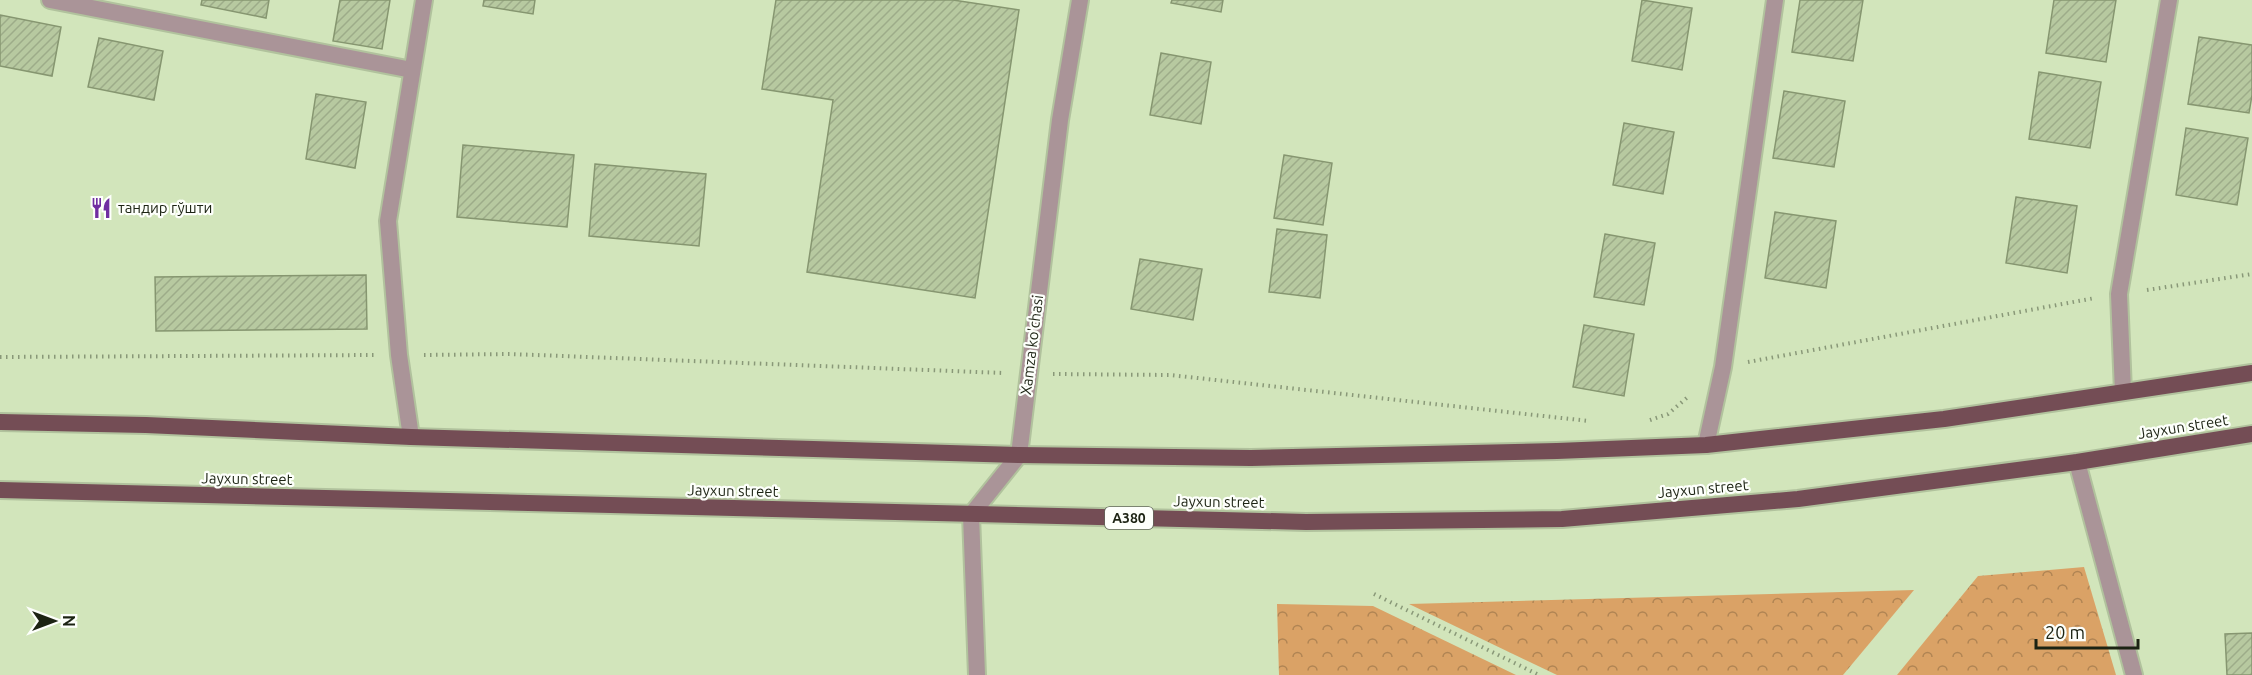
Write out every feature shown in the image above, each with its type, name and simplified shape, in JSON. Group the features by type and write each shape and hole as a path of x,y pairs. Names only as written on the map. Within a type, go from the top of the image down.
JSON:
{"highway":[{"path":"0,422 1019,455 1251,458 1707,445 1944,419 2252,373"},
{"name":"Jayxun street","path":"0,490 1305,522 1562,519 1798,499 2077,462 2252,434"}],"street":[{"path":"50,0 412,70"},
{"path":"411,437 399,355 388,221 424,0"},
{"name":"Xamza ko'chasi","path":"1019,455 1060,120 1080,0"},
{"path":"1707,445 1723,367 1776,0"},
{"path":"2123,392 2119,294 2169,0"},
{"path":"976,675 971,515 1019,455"},
{"path":"2077,462 2134,675"}],"path":[{"path":"1648,420 1668,414 1723,367 2119,294 2252,274"},
{"path":"0,357 510,354 1028,374 1170,375 1591,422"},
{"path":"1374,594 1539,675"}],"green space":[{"path":"2084,567 2116,675 1897,675 1978,576"},
{"path":"1914,590 1843,675 1557,675 1409,604"},
{"path":"1277,604 1373,606 1516,675 1279,675"}],"building":[{"path":"202,0 269,0 266,18 201,5"},
{"path":"340,0 390,0 382,49 333,41"},
{"path":"484,0 535,0 533,14 483,6"},
{"path":"776,0 953,0 1019,10 975,298 807,272 833,100 762,89"},
{"path":"1172,0 1223,0 1221,12 1171,3"},
{"path":"1642,0 1692,8 1682,70 1632,61"},
{"path":"1800,0 1863,0 1853,61 1792,52"},
{"path":"2054,0 2116,0 2106,62 2046,53"},
{"path":"0,15 61,27 52,76 0,66"},
{"path":"2199,37 2252,45 2252,95 2249,113 2188,104"},
{"path":"99,38 163,51 154,100 88,87"},
{"path":"1161,53 1211,62 1201,124 1150,115"},
{"path":"2039,72 2101,82 2090,148 2029,139"},
{"path":"1784,91 1845,101 1834,167 1773,158"},
{"path":"316,94 366,102 355,168 306,159"},
{"path":"1624,123 1674,132 1663,194 1613,185"},
{"path":"2186,128 2248,138 2237,205 2176,195"},
{"path":"463,145 574,155 567,227 457,217"},
{"path":"1284,155 1332,163 1323,225 1274,218"},
{"path":"595,164 706,174 699,246 589,236"},
{"path":"2016,197 2077,206 2067,273 2006,263"},
{"path":"1775,212 1836,221 1826,288 1765,278"},
{"path":"1277,229 1327,235 1320,298 1269,292"},
{"path":"1605,234 1655,243 1644,305 1594,297"},
{"path":"1140,259 1202,269 1193,320 1131,309"},
{"path":"366,275 367,329 156,331 155,277"},
{"path":"1584,325 1634,334 1624,396 1573,387"},
{"path":"2252,633 2252,675 2227,675 2225,634"}],"place":[{"name":"тандир гўшти","path":"101,208"}]}
